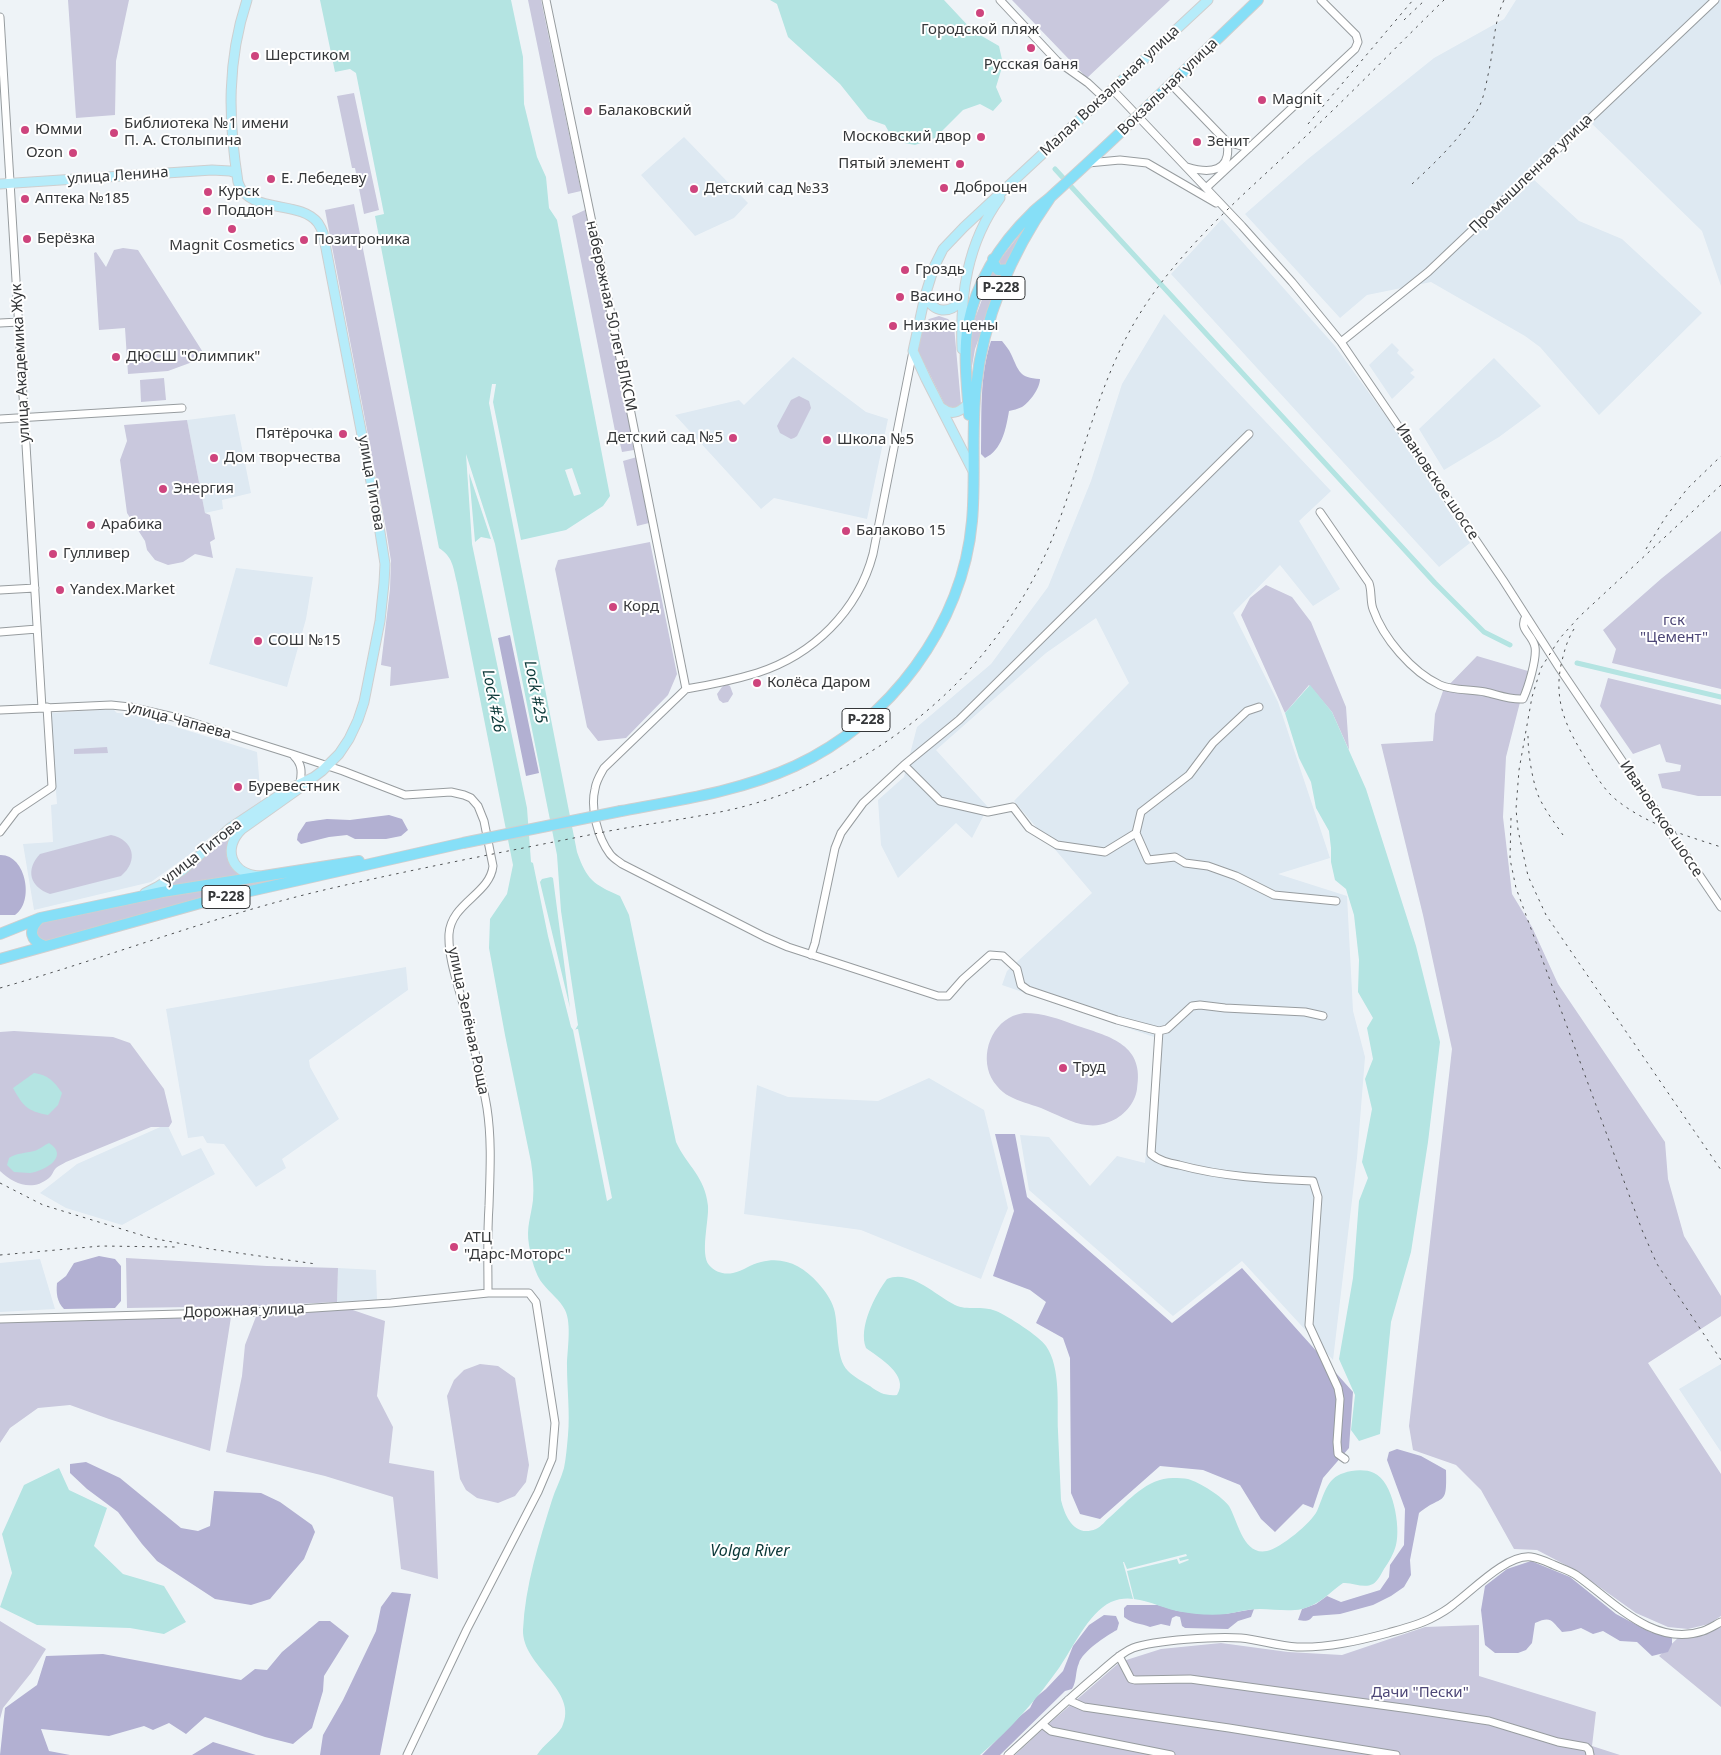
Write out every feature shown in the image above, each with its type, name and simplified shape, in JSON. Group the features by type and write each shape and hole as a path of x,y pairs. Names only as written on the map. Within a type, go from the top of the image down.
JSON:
{"highway":[{"name":"Вокзальная улица","path":"1050,198 1258,0"},
{"name":"Р-228","path":"973,399 966,377 968,326 972,307 984,275 993,259 1017,228 1050,198"},
{"name":"Р-228","path":"0,959 215,899 409,854 738,787 772,775 818,754 855,730 875,712 925,652 935,636 952,600 964,566 970,535 973,506 973,399 982,344 1009,269 1034,221 1050,198"},
{"path":"993,259 998,270 1009,269"},
{"name":"Р-228","path":"0,934 40,918 162,892 344,862 409,854"},
{"path":"40,918 32,928 31,934 34,940 45,946"}],"main road":[{"name":"улица Титова","path":"122,900 149,891 169,880 220,835 287,790 314,777 328,766 349,739 358,720 380,622 384,583 383,545 323,233 318,223 311,216 247,196 240,188 236,173 232,137 231,82 235,42 247,0"},
{"name":"Малая Вокзальная улица","path":"1012,182 1208,0"},
{"name":"улица Ленина","path":"0,184 212,170 236,173"},
{"path":"973,471 913,351 924,296 939,255 964,227 1012,182"},
{"path":"966,377 962,350 962,300 969,262 990,214 1012,182"},
{"path":"964,227 973,230 978,238"},
{"path":"924,296 934,308 945,310 957,306 962,300"},
{"path":"942,408 953,413 963,408 973,399"},
{"path":"262,876 244,873 236,865 231,851 234,839 242,829 314,777"}],"street":[{"name":"набережная 50 лет ВЛКСМ","path":"546,0 686,690"},
{"path":"1000,0 1057,61 1088,83 1103,97"},
{"path":"1206,188 1355,49 1358,42 1356,36 1321,0"},
{"name":"Промышленная улица","path":"1341,342 1428,272 1715,0"},
{"name":"улица Академика Жук","path":"0,18 37,630 52,787 16,811 0,832"},
{"path":"1171,84 1227,142 1249,148"},
{"name":"Ивановское шоссе","path":"1112,89 1292,282 1341,342 1721,907"},
{"path":"1185,166 1201,171 1210,171 1220,167 1226,161 1228,152 1227,142"},
{"path":"1088,163 1120,160 1147,163 1222,206"},
{"path":"0,323 19,322"},
{"path":"913,351 873,554 864,580 849,607 823,635 791,658 758,673 686,690 604,768 597,781 593,800 599,831 604,845 611,856 622,864 765,938 938,996 948,996 963,979 990,955 1003,956 1017,969 1021,985 1028,990 1117,1020 1159,1031 1166,1029 1192,1006 1200,1004 1225,1008 1305,1012 1323,1016"},
{"path":"908,383 914,377 926,379"},
{"path":"0,419 182,408"},
{"path":"811,955 835,848 841,833 863,803 904,765 959,720 1249,434"},
{"path":"1320,512 1369,583 1372,590 1372,607 1384,633 1417,671 1441,685 1485,692 1514,700 1523,700 1530,685 1535,651 1533,639 1523,626 1522,622 1526,616"},
{"path":"0,590 35,588"},
{"path":"0,632 37,630"},
{"name":"улица Чапаева","path":"0,710 111,705 130,707 178,718 328,766"},
{"path":"1259,706 1247,711 1213,742 1189,775 1141,812 1136,833 1148,860 1174,857 1185,864 1208,866 1236,876 1274,894 1336,901"},
{"path":"292,754 299,761 301,767 300,783"},
{"path":"904,765 940,800 988,812 1013,807 1030,828 1057,845 1105,852 1136,833"},
{"name":"улица Зелёная Роща","path":"328,766 405,796 451,792 464,795 471,798 478,806 484,821 493,866 492,873 489,880 459,910 451,922 450,933 454,970 478,1063 490,1130 492,1167 488,1207 488,1293"},
{"path":"1159,1031 1151,1154 1157,1160 1201,1171 1242,1177 1313,1181 1318,1197 1309,1326 1338,1388 1340,1399 1336,1442 1338,1454 1345,1458"},
{"name":"Дорожная улица","path":"0,1319 253,1312 391,1303 488,1293 529,1293 536,1302 555,1423 552,1459 538,1492 468,1629 407,1755"},
{"path":"1008,1755 1119,1656 1136,1647 1200,1639 1240,1638 1288,1646 1317,1647 1388,1633 1429,1620 1453,1605 1509,1562 1525,1557 1543,1560 1574,1574 1623,1612 1642,1624 1661,1631 1676,1634 1696,1633 1705,1631 1721,1622"},
{"path":"1119,1656 1131,1679 1135,1680 1190,1679 1489,1721 1558,1742 1586,1747 1590,1755"},
{"path":"1068,1700 1084,1707 1238,1729 1396,1755"},
{"path":"1042,1724 1050,1731 1171,1755"}],"shaded area":[{"path":"1516,0 1721,0 1721,286 1702,231 1584,116 1532,178 1579,221 1622,239 1702,313 1599,415 1540,347 1525,336 1431,282 1367,295 1340,318 1245,214 1308,159 1434,58 1504,19"},
{"name":"Детский сад №33","path":"684,137 748,203 734,218 695,236 641,175"},
{"path":"1222,219 1335,346 1401,437 1470,543 1439,567 1171,274"},
{"path":"1164,314 1331,491 1299,521 1340,589 1313,606 1280,565 1233,613 1278,702 1330,858 1278,874 1347,896 1353,1011 1365,1057 1357,1158 1333,1360 1242,1261 1173,1316 1029,1190 1020,1135 1049,1137 1090,1186 1117,1156 1145,1163 1157,1038 1002,985 1007,971 1092,893 1014,801 1129,683 1096,618 1046,653 936,750 988,807 972,838 956,823 898,878 881,845 878,800 904,777 917,727 991,664 1048,587 1091,481 1122,384"},
{"path":"991,341 1002,341 1009,350 1018,369 1028,377 1040,379 1040,383 1028,402 1022,407 1009,411 1005,432 996,450 985,458 981,454 982,397 987,355"},
{"path":"1392,343 1399,350 1397,353 1414,370 1410,373 1415,377 1392,399 1369,365"},
{"name":"Школа №5","path":"793,357 866,412 888,419 867,519 774,498 761,509 675,415 739,400 744,405"},
{"path":"1494,358 1541,406 1499,437 1444,470 1419,429"},
{"path":"235,414 251,493 222,500 223,509 205,513 187,420"},
{"name":"СОШ №15","path":"236,568 313,577 306,619 287,687 209,664"},
{"path":"510,635 539,773 526,776 498,638"},
{"path":"114,710 117,713 134,714 257,752 261,801 215,833 151,882 34,910 23,844 53,842 51,805 57,804 50,713"},
{"path":"389,815 402,819 408,830 401,836 386,839 355,839 347,835 301,844 297,840 298,834 306,822 327,819 350,820"},
{"path":"0,855 9,857 16,862 25,880 25,900 21,909 15,915 0,915"},
{"path":"406,967 408,990 309,1060 310,1067 339,1119 282,1159 286,1168 256,1187 224,1144 207,1143 203,1136 188,1138 166,1009"},
{"path":"929,1078 984,1110 1008,1208 981,1279 861,1230 744,1214 757,1085 788,1097 878,1101"},
{"path":"167,1124 182,1156 201,1148 215,1174 122,1225 66,1208 40,1193 77,1164"},
{"path":"995,1134 1015,1134 1027,1197 1172,1323 1242,1268 1353,1392 1349,1448 1323,1478 1313,1508 1303,1504 1275,1532 1261,1519 1240,1485 1203,1470 1160,1466 1100,1519 1080,1514 1071,1493 1070,1358 1063,1338 1036,1323 1046,1302 1030,1290 993,1276 1014,1211"},
{"path":"99,1256 115,1259 121,1266 121,1301 115,1308 64,1309 58,1297 57,1283 66,1276 74,1263"},
{"path":"40,1259 55,1309 0,1312 0,1263"},
{"path":"338,1268 376,1270 377,1300 337,1302"},
{"path":"1721,1364 1721,1452 1679,1389"},
{"path":"1397,1449 1421,1456 1446,1470 1446,1490 1444,1495 1419,1513 1410,1560 1411,1575 1404,1587 1373,1605 1340,1614 1313,1616 1307,1621 1298,1620 1302,1609 1316,1604 1327,1596 1341,1602 1380,1590 1389,1577 1390,1565 1404,1545 1405,1509 1387,1460 1389,1452"},
{"path":"86,1462 120,1478 181,1528 198,1531 210,1526 214,1491 261,1493 280,1502 312,1525 315,1532 304,1559 270,1599 251,1605 215,1599 157,1561 118,1512 87,1489 70,1473 70,1464"},
{"path":"1531,1561 1570,1577 1616,1614 1650,1632 1672,1636 1672,1644 1668,1652 1652,1656 1637,1642 1620,1641 1603,1631 1593,1634 1581,1628 1562,1632 1550,1620 1544,1620 1535,1623 1532,1643 1526,1650 1518,1653 1495,1653 1485,1645 1481,1610 1485,1586 1507,1569"},
{"path":"392,1592 411,1594 380,1755 320,1755 323,1735 343,1700 376,1631 381,1607"},
{"path":"1127,1605 1158,1605 1178,1611 1203,1614 1225,1614 1254,1609 1251,1617 1238,1621 1228,1629 1185,1628 1182,1626 1180,1617 1176,1616 1172,1618 1170,1626 1161,1624 1150,1627 1124,1617 1124,1608"},
{"path":"1104,1615 1116,1616 1119,1623 1117,1630 1095,1644 1081,1659 1072,1689 1065,1691 1000,1755 982,1755 1030,1708 1035,1698 1063,1671 1073,1646 1089,1625"},
{"path":"319,1621 330,1621 349,1636 324,1676 323,1691 312,1728 293,1744 265,1737 205,1717 186,1734 169,1723 153,1730 144,1726 109,1736 41,1729 49,1751 70,1755 0,1755 5,1708 37,1685 46,1656 103,1654 241,1680 255,1669 267,1670 282,1652"},
{"path":"213,1742 256,1755 192,1755"}],"green space":[{"path":"68,0 129,0 116,61 115,115 76,118"},
{"path":"528,0 541,0 581,191 568,194"},
{"path":"1012,0 1170,0 1087,78"},
{"path":"354,93 379,210 364,214 337,96"},
{"path":"354,204 449,678 390,686 391,667 381,665 390,589 391,561 325,210"},
{"path":"585,210 632,433 616,436 572,216"},
{"path":"1023,230 1005,266 1002,266 999,261"},
{"path":"123,248 138,250 206,357 168,371 128,374 125,328 99,330 94,253 96,252 106,267 114,250"},
{"path":"993,270 997,276 1002,275 975,349 970,378 971,329"},
{"path":"939,316 948,319 954,326 961,404 958,409 952,410 946,407 918,351 924,324 929,319"},
{"path":"164,378 166,400 141,402 140,380"},
{"path":"799,396 809,401 811,408 797,436 791,439 780,433 777,426 791,400"},
{"name":"Энергия","path":"187,420 205,513 210,515 215,539 210,542 213,558 195,554 183,562 168,565 155,560 147,550 145,541 127,513 120,460 127,441 124,425"},
{"path":"631,437 634,450 622,452 619,439"},
{"path":"637,457 649,523 637,526 623,461"},
{"name":"гск \"Цемент\"","path":"1721,531 1721,689 1612,663 1616,649 1603,630 1662,578"},
{"name":"Корд","path":"650,542 677,674 668,695 626,738 598,741 587,727 555,569 558,560"},
{"path":"1266,585 1292,597 1311,622 1346,707 1349,750 1332,712 1309,685 1285,713 1241,615 1250,598"},
{"path":"1477,656 1528,671 1506,757 1503,817 1512,894 1532,927 1558,984 1665,1142 1668,1179 1684,1236 1721,1296 1721,1316 1648,1363 1721,1474 1721,1616 1709,1624 1688,1629 1668,1627 1636,1613 1577,1571 1537,1550 1514,1549 1481,1490 1456,1465 1413,1450 1409,1426 1452,1049 1423,915 1381,744 1433,741 1435,714 1443,691"},
{"path":"1608,678 1721,705 1721,796 1698,796 1662,788 1658,774 1680,771 1681,765 1666,762 1660,744 1633,754 1600,706"},
{"path":"726,684 730,686 733,694 728,702 723,703 719,700 717,694"},
{"path":"107,747 108,753 74,754 74,749"},
{"path":"237,826 238,828 229,841 226,853 230,864 240,876 164,888 182,875"},
{"path":"111,835 125,841 131,852 130,864 121,876 50,894 43,891 34,882 31,872 32,866 40,854"},
{"path":"340,868 46,942 37,936 36,927 40,923 162,897"},
{"name":"Труд","path":"1024,1013 1045,1015 1058,1019 1102,1034 1123,1045 1136,1062 1138,1074 1136,1095 1131,1105 1114,1120 1101,1125 1090,1125 1070,1120 1016,1099 1001,1090 991,1078 988,1069 987,1059 990,1040 1001,1024 1011,1017"},
{"path":"14,1031 113,1037 130,1043 164,1089 172,1122 169,1127 151,1127 66,1162 56,1168 49,1178 36,1185 23,1185 11,1180 0,1171 0,1032"},
{"path":"126,1258 338,1268 337,1302 257,1306 127,1308"},
{"path":"347,1308 385,1321 377,1396 393,1427 389,1463 434,1471 438,1579 401,1569 393,1497 325,1476 226,1452 242,1376 245,1345 257,1314"},
{"path":"231,1317 210,1451 70,1405 38,1408 10,1428 0,1443 0,1321"},
{"path":"480,1364 498,1366 515,1378 529,1465 526,1482 515,1496 498,1503 477,1498 466,1490 460,1479 447,1396 454,1380 464,1370"},
{"path":"0,1621 46,1649 31,1673 3,1708 0,1719"},
{"name":"Дачи \"Пески\"","path":"1479,1625 1479,1676 1596,1712 1592,1746 1620,1755 1015,1755 1120,1662 1161,1649 1221,1643 1288,1652 1342,1655 1425,1627"},
{"path":"1721,1627 1721,1707 1659,1656 1680,1636 1694,1636"}],"water":[{"name":"Volga River","path":"320,0 511,0 523,57 524,104 537,157 546,177 549,208 557,220 610,496 603,506 566,530 521,540 493,402 496,384 492,384 489,403 577,852 584,869 592,880 620,896 629,915 676,1142 699,1179 706,1196 708,1212 705,1253 709,1265 717,1271 730,1274 757,1263 778,1260 799,1267 806,1272 823,1289 833,1305 836,1316 839,1350 844,1365 856,1377 886,1394 897,1395 900,1388 899,1381 896,1374 885,1362 866,1348 864,1331 869,1312 887,1279 896,1277 914,1280 955,1305 964,1308 991,1309 1030,1332 1046,1346 1054,1365 1057,1387 1061,1500 1068,1519 1076,1528 1082,1531 1098,1528 1146,1486 1164,1479 1185,1478 1198,1483 1222,1498 1229,1506 1247,1543 1259,1551 1267,1551 1280,1545 1309,1522 1317,1511 1329,1483 1338,1475 1363,1470 1374,1473 1381,1478 1391,1495 1396,1516 1397,1537 1391,1557 1373,1584 1366,1586 1343,1583 1314,1605 1292,1610 1256,1609 1208,1615 1177,1611 1136,1599 1119,1599 1111,1602 1088,1622 1059,1668 1032,1703 980,1755 537,1755 562,1727 565,1714 563,1701 557,1690 531,1656 525,1643 523,1630 533,1564 553,1496 563,1472 565,1460 569,1426 568,1323 563,1306 538,1276 531,1255 528,1233 533,1195 532,1167 489,948 490,919 507,894 513,865 452,563 444,551 439,548 375,216 384,214 356,73 350,69 335,72","holes":["466,454 495,544 557,855 561,911 578,1025 575,1030 571,1027 548,936 533,863 531,862 527,808 472,544"]},
{"path":"770,0 944,0 973,31 999,46 1003,64 996,87 1002,101 993,111 980,104 963,110 935,138 915,145 894,141 885,125 868,119 840,84 788,37 777,4"},
{"path":"469,473 491,539 481,537 475,542"},
{"path":"1310,685 1332,712 1366,789 1416,946 1440,1042 1428,1142 1411,1252 1391,1322 1380,1434 1359,1441 1351,1430 1355,1395 1339,1359 1353,1278 1359,1201 1368,1178 1362,1162 1372,1109 1365,1079 1373,1059 1367,1028 1373,1018 1358,992 1359,960 1354,915 1346,889 1335,880 1331,862 1329,831 1316,808 1311,782 1299,758 1285,713"},
{"path":"553,878 570,1008 540,882 542,879"},
{"path":"34,1073 50,1079 62,1093 58,1105 48,1115 35,1112 26,1107 13,1088"},
{"path":"49,1143 55,1148 57,1153 56,1158 48,1166 30,1173 14,1172 7,1165 9,1158 12,1156 36,1150"},
{"path":"59,1468 69,1490 107,1508 94,1546 123,1574 164,1586 186,1622 164,1634 130,1628 37,1625 0,1607 12,1573 2,1534 24,1485"}],"pier":[{"path":"572,468 581,494 574,496 565,470"},
{"path":"578,1029 612,1198 607,1201 573,1030"},
{"path":"1186,1554 1187,1556 1179,1558 1180,1561 1189,1560 1179,1564 1177,1559 1127,1571 1133,1599 1123,1562 1127,1569"}],"waterway":[{"path":"1055,169 1435,583 1484,632 1510,645"},
{"path":"1577,663 1721,697"}],"railway":[{"path":"1308,124 1413,0"},
{"path":"1404,20 1425,0"},
{"path":"0,988 283,900 502,852 738,808 799,788 856,761 883,744 933,706 956,684 984,653 1021,601 1032,582 1061,517 1098,406 1119,351 1133,325 1166,277 1226,211 1329,114 1444,0"},
{"path":"1412,184 1458,137 1480,105 1485,90 1500,9 1504,0"},
{"path":"1646,549 1665,518 1687,489 1721,456"},
{"path":"1721,485 1580,616 1560,638 1541,668 1532,697 1519,770 1516,809 1518,830 1528,876 1546,915 1721,1170"},
{"path":"1574,629 1561,665 1559,693 1569,729 1597,778 1614,798 1639,815 1665,828 1721,847"},
{"path":"1528,736 1531,766 1538,795 1563,835"},
{"path":"1511,818 1510,859 1516,888 1642,1230 1657,1264 1721,1360"},
{"path":"0,1183 43,1205 151,1238 210,1249 316,1264"},
{"path":"0,1255 101,1246 175,1247"}],"place":[{"name":"Городской пляж","path":"980,13"},
{"name":"Русская баня","path":"1031,48"},
{"name":"Шерстиком","path":"255,56"},
{"name":"Magnit","path":"1262,100"},
{"name":"Балаковский","path":"588,111"},
{"name":"Юмми","path":"25,130"},
{"name":"Библиотека №1 имени П. А. Столыпина","path":"114,133"},
{"name":"Московский двор","path":"981,137"},
{"name":"Зенит","path":"1197,142"},
{"name":"Ozon","path":"73,153"},
{"name":"Пятый элемент","path":"960,164"},
{"name":"Е. Лебедеву","path":"271,179"},
{"name":"Доброцен","path":"944,188"},
{"name":"Детский сад №33","path":"694,189"},
{"name":"Курск","path":"208,192"},
{"name":"Аптека №185","path":"25,199"},
{"name":"Поддон","path":"207,211"},
{"name":"Magnit Cosmetics","path":"232,229"},
{"name":"Берёзка","path":"27,239"},
{"name":"Позитроника","path":"304,240"},
{"name":"Гроздь","path":"905,270"},
{"name":"Васино","path":"900,297"},
{"name":"Низкие цены","path":"893,326"},
{"name":"ДЮСШ \"Олимпик\"","path":"116,357"},
{"name":"Пятёрочка","path":"343,434"},
{"name":"Детский сад №5","path":"733,438"},
{"name":"Школа №5","path":"827,440"},
{"name":"Дом творчества","path":"214,458"},
{"name":"Энергия","path":"163,489"},
{"name":"Арабика","path":"91,525"},
{"name":"Балаково 15","path":"846,531"},
{"name":"Гулливер","path":"53,554"},
{"name":"Yandex.Market","path":"60,590"},
{"name":"Корд","path":"613,607"},
{"name":"СОШ №15","path":"258,641"},
{"name":"Колёса Даром","path":"757,683"},
{"name":"Буревестник","path":"238,787"},
{"name":"Труд","path":"1063,1068"},
{"name":"АТЦ \"Дарс-Моторс\"","path":"454,1247"}],"water label":[{"name":"Lock #25","path":"535,692"},
{"name":"Lock #26","path":"493,701"}]}
